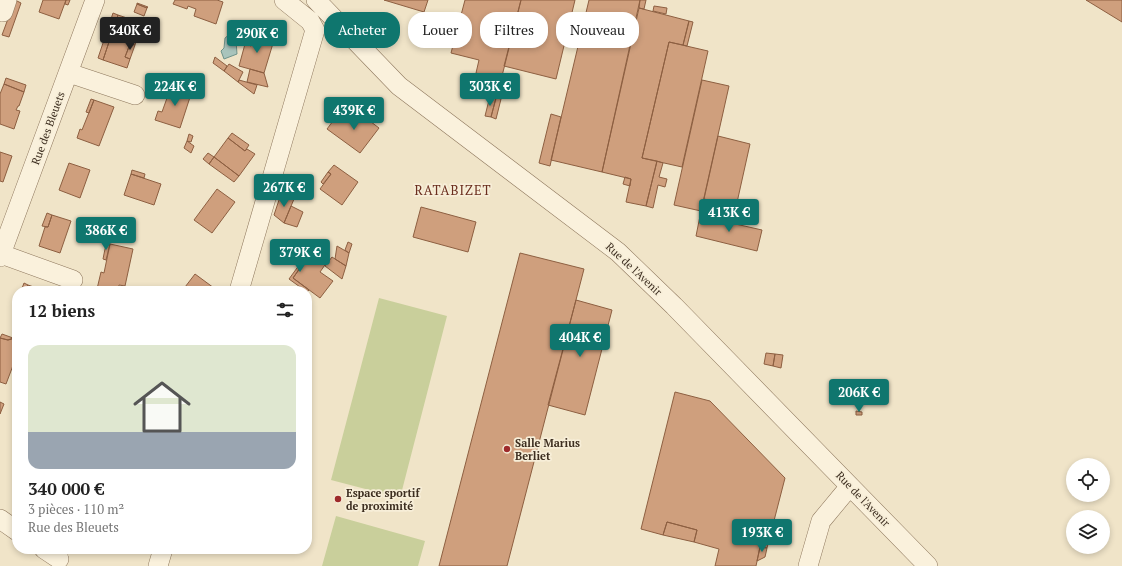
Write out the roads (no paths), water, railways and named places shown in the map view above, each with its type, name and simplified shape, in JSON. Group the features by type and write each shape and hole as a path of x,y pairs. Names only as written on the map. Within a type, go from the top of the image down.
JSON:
{"street":[{"name":"Rue des Bleuets","path":"0,256 95,0"},
{"path":"240,286 315,30 310,21 284,0"},
{"name":"Rue de l'Avenir","path":"316,0 399,86 618,252 674,306 928,566"},
{"path":"68,73 135,95"},
{"path":"0,256 73,280"},
{"path":"808,566 821,521 850,486"},
{"path":"0,519 12,527"},
{"path":"158,566 162,554"}],"water":[{"path":"233,26 241,29 236,41 237,54 224,59 221,51 224,48 225,38 231,33"}],"place":[{"name":"Salle Marius Berliet","path":"507,449"},
{"name":"Espace sportif de proximité","path":"338,499"}],"district":[{"name":"RATABIZET","path":"453,190"}]}
